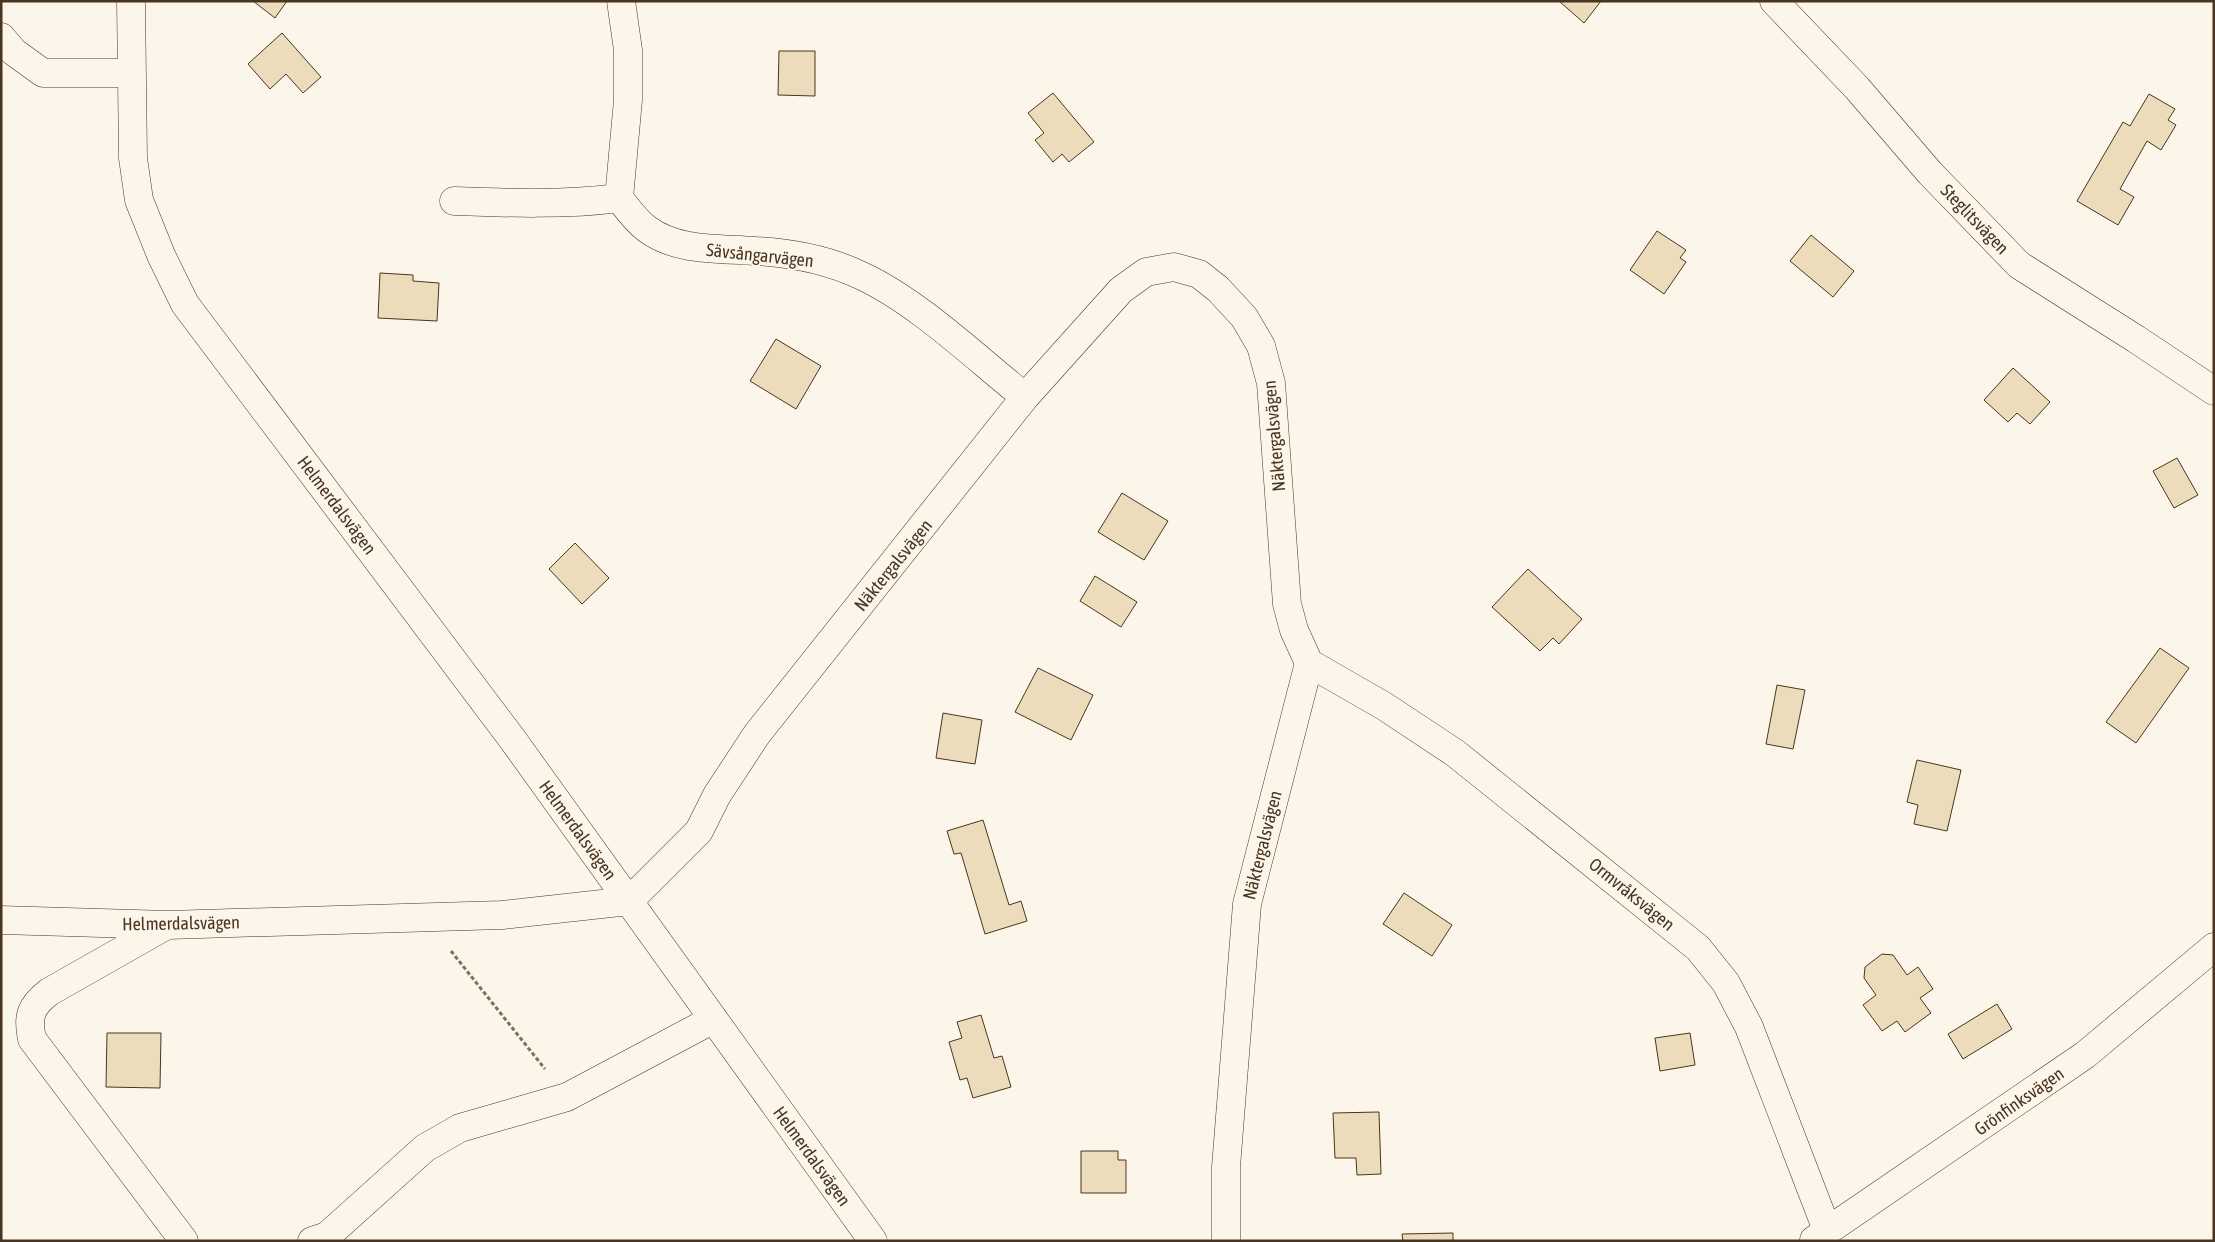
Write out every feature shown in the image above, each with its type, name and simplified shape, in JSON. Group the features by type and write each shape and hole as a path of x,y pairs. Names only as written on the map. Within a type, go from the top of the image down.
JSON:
{"street":[{"name":"Helmerdalsvägen","path":"131,1 133,158 139,200 161,255 185,304 513,740 712,1020 873,1241"},
{"path":"454,201 592,202 618,198 628,100 628,50 621,1"},
{"name":"Steglitsvägen","path":"1774,1 1850,81 1930,173 2019,265 2136,339 2214,392"},
{"path":"1,37 14,52 43,73 131,73"},
{"name":"Sävsångarvägen","path":"618,198 646,228 668,240 694,248 757,251 797,256 830,264 862,276 906,302 1026,397"},
{"name":"Näktergalsvägen","path":"629,901 699,831 717,795 757,734 1026,397 1121,290 1146,272 1174,267 1199,274 1218,289 1244,317 1261,346 1271,383 1287,604 1294,630 1309,663 1247,904 1226,1167 1226,1241"},
{"name":"Ormvråksvägen","path":"1309,663 1384,706 1455,753 1698,948 1726,983 1749,1027 1820,1236"},
{"name":"Helmerdalsvägen","path":"1,920 168,924 502,915 629,901"},
{"path":"168,924 48,992 35,1003 29,1023 32,1039 184,1241"},
{"name":"Grönfinksvägen","path":"1820,1236 1985,1126 2085,1055 2214,947"},
{"path":"312,1241 327,1236 425,1148 460,1128 567,1097 712,1020"}],"path":[{"path":"424,916 567,1097"}],"building":[{"path":"253,1 287,1 275,18"},
{"path":"1559,1 1601,1 1584,23"},
{"path":"282,33 321,77 303,93 286,74 270,89 248,64"},
{"path":"779,51 815,51 815,96 778,95"},
{"path":"1053,93 1094,142 1069,162 1062,154 1053,162 1035,140 1044,133 1028,113"},
{"path":"2149,94 2175,109 2168,120 2176,125 2161,150 2147,141 2120,189 2134,197 2118,225 2077,201 2123,122 2130,126"},
{"path":"1657,231 1686,250 1680,258 1686,262 1664,294 1630,270"},
{"path":"1811,235 1854,271 1833,297 1790,261"},
{"path":"380,273 413,275 413,281 439,283 437,321 378,318"},
{"path":"776,339 821,366 796,409 750,381"},
{"path":"2013,368 2050,402 2030,424 2017,413 2008,422 1984,400"},
{"path":"2177,458 2198,495 2174,508 2153,471"},
{"path":"1122,493 1168,521 1144,560 1098,532"},
{"path":"575,543 609,578 582,604 549,569"},
{"path":"1528,569 1582,619 1559,644 1553,638 1540,651 1492,607"},
{"path":"1095,576 1137,602 1121,627 1080,601"},
{"path":"2160,648 2189,668 2136,743 2106,722"},
{"path":"1038,668 1093,695 1071,740 1015,712"},
{"path":"1777,685 1805,690 1793,749 1766,744"},
{"path":"943,713 982,720 975,764 936,758"},
{"path":"1917,760 1961,770 1947,831 1914,824 1918,805 1907,802"},
{"path":"983,820 1009,905 1021,901 1027,921 985,934 961,853 954,854 947,831"},
{"path":"1404,893 1452,925 1432,956 1383,924"},
{"path":"1882,954 1893,955 1907,975 1918,967 1933,989 1920,998 1931,1013 1905,1032 1897,1021 1882,1031 1863,1005 1876,995 1864,978 1865,967"},
{"path":"1997,1004 2012,1029 1963,1059 1948,1034"},
{"path":"981,1015 994,1058 1002,1056 1011,1087 973,1098 967,1078 960,1080 949,1042 962,1038 957,1022"},
{"path":"107,1033 161,1033 160,1088 106,1087"},
{"path":"1690,1033 1695,1065 1660,1071 1655,1038"},
{"path":"1379,1112 1381,1174 1357,1175 1356,1158 1335,1158 1333,1113"},
{"path":"1081,1151 1118,1151 1118,1160 1126,1160 1126,1193 1081,1193"},
{"path":"1453,1233 1453,1241 1403,1241 1402,1234"}]}
